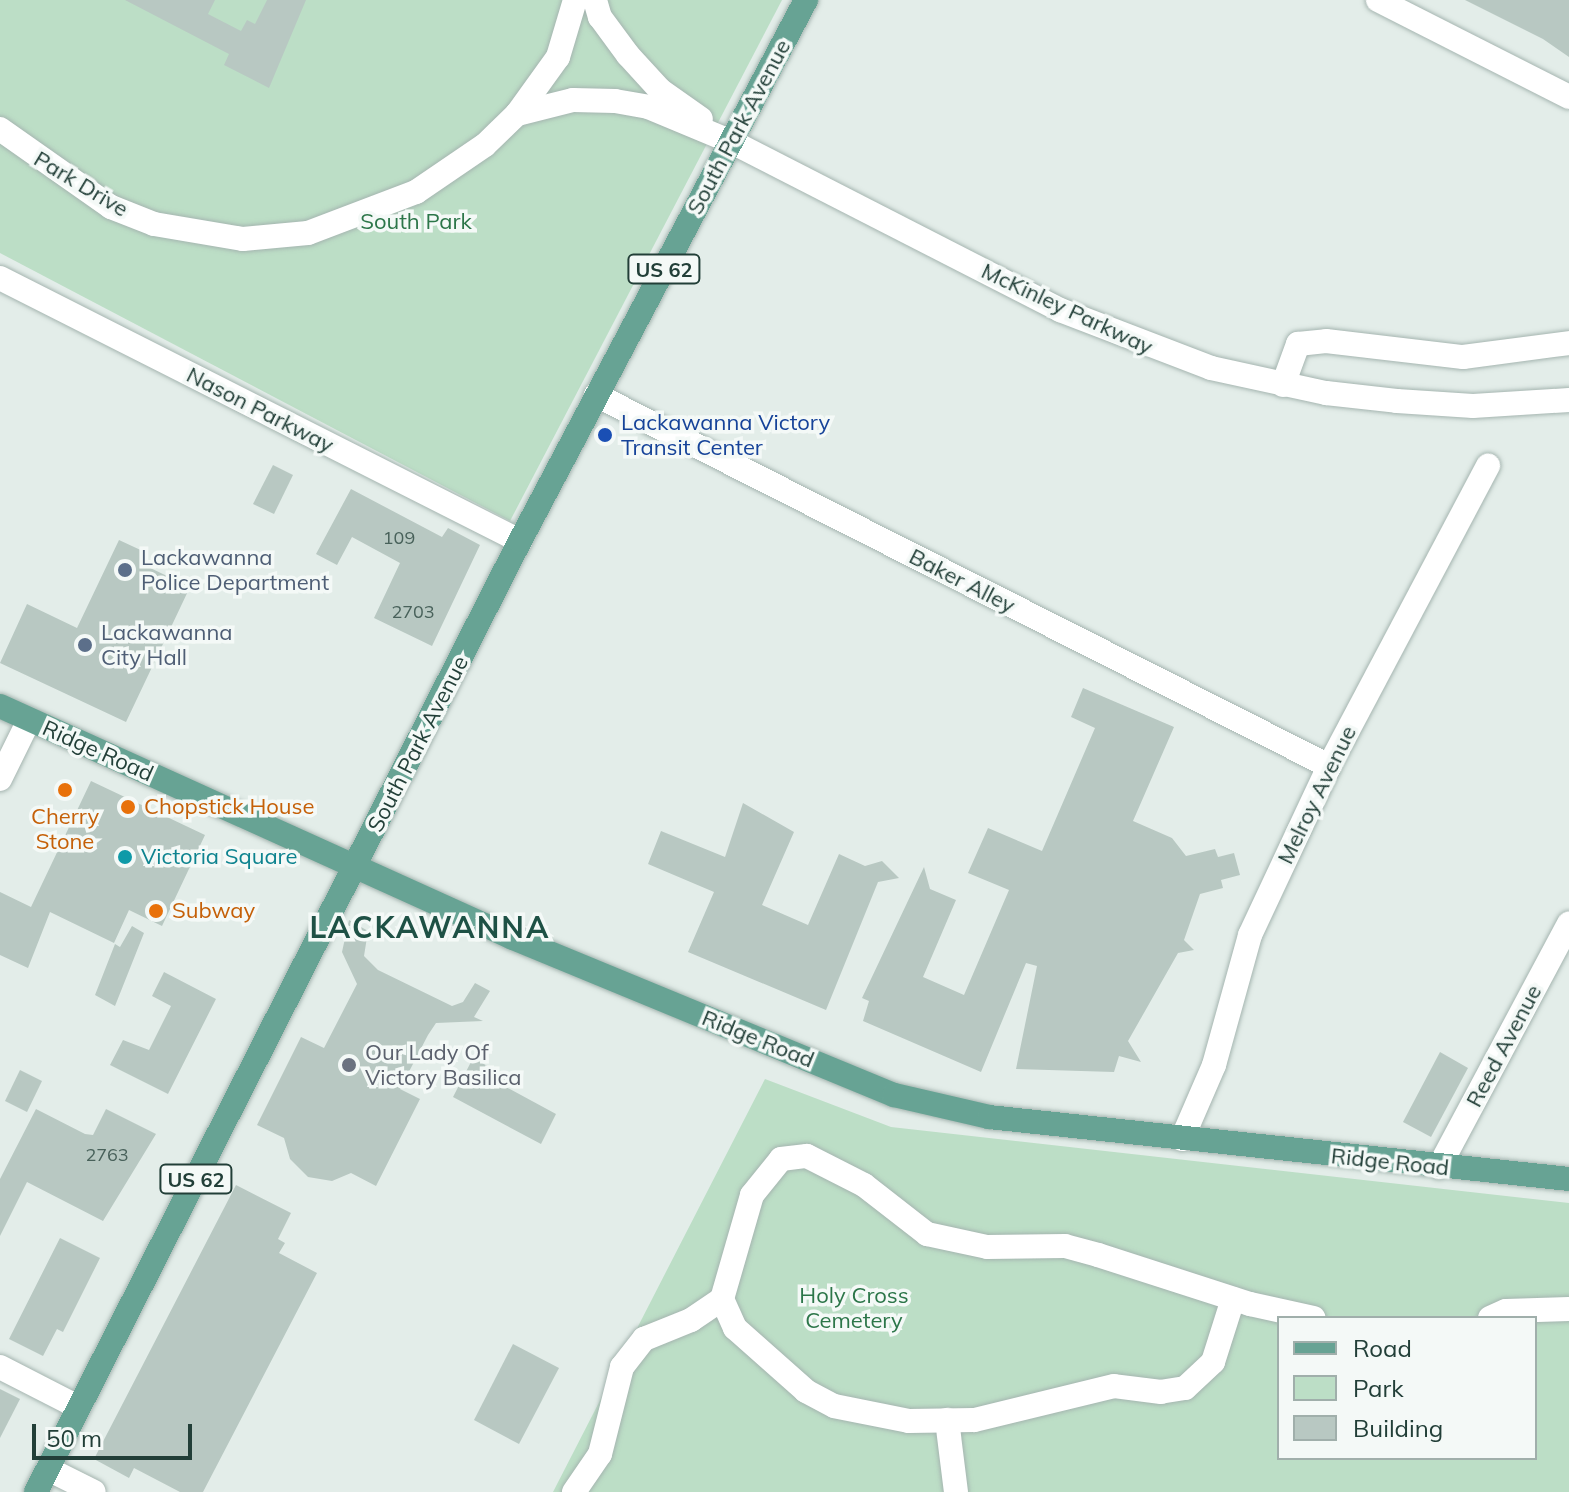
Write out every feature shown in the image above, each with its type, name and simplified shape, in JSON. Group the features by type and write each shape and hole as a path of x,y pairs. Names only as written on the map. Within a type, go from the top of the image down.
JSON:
{"main road":[{"name":"South Park Avenue","path":"36,1492 357,867 520,541 806,0"},
{"name":"Ridge Road","path":"0,706 513,938 894,1095 989,1117 1569,1179"}],"street":[{"name":"Park Drive","path":"0,129 111,207 165,227 243,239 308,233 416,192 485,145 517,114 558,57 575,0"},
{"path":"595,0 600,17 628,55 660,90 732,142"},
{"path":"1378,0 1569,97"},
{"path":"517,114 573,100 615,101 648,107 732,142"},
{"name":"McKinley Parkway","path":"732,142 1072,316 1162,352 1283,385 1473,406 1569,400"},
{"name":"Nason Parkway","path":"0,278 520,541"},
{"path":"1283,385 1298,344 1326,341 1463,357 1569,343"},
{"name":"Baker Alley","path":"596,395 1329,766"},
{"name":"Melroy Avenue","path":"1182,1139 1214,1065 1250,935 1329,766 1488,466"},
{"path":"0,779 29,720"},
{"name":"Reed Avenue","path":"1439,1167 1569,924"},
{"path":"574,1492 600,1454 622,1367 644,1339 691,1320 722,1299 752,1195 781,1159 807,1156 864,1185 927,1234 987,1247 1065,1246 1233,1299 1305,1316"},
{"path":"722,1299 735,1328 806,1391 834,1406 909,1421 974,1420 1114,1386 1161,1392 1185,1388 1213,1362 1233,1299"},
{"path":"1495,1316 1506,1311 1569,1309"},
{"path":"0,1367 78,1407"},
{"path":"947,1420 956,1492"},
{"path":"48,1469 94,1492"}],"green space":[{"name":"South Park","path":"0,0 782,0 510,521 0,253"},
{"name":"Holy Cross Cemetery","path":"765,1079 891,1127 1569,1203 1569,1492 553,1492"}],"building":[{"path":"125,0 215,0 208,14 241,31 247,20 255,24 267,0 306,0 269,88 224,65 229,54"},
{"path":"1465,0 1569,0 1569,57 1543,39"},
{"path":"273,465 293,475 274,514 253,504"},
{"path":"351,489 442,537 448,528 480,545 432,646 374,618 400,563 352,537 337,565 316,554"},
{"name":"Lackawanna City Hall","path":"119,540 147,553 142,564 190,587 126,722 0,663 27,604 77,628"},
{"path":"1083,688 1174,727 1133,821 1172,838 1186,856 1215,849 1218,857 1234,853 1240,875 1221,880 1223,888 1200,894 1184,940 1194,950 1178,953 1128,1041 1141,1062 1119,1056 1114,1072 1016,1069 1037,966 1026,963 981,1072 863,1021 869,1001 862,998 924,867 930,889 956,900 923,977 964,995 1009,890 968,873 988,828 1042,851 1095,728 1071,717"},
{"name":"Victoria Square","path":"91,781 205,835 162,926 129,910 114,943 50,912 28,968 0,955 0,892 31,907"},
{"path":"743,803 794,832 762,905 808,925 839,854 865,866 882,861 899,878 878,882 826,1010 688,952 714,892 648,864 661,831 725,857"},
{"name":"Our Lady Of Victory Basilica","path":"349,920 368,931 364,956 378,970 452,1006 463,1002 475,983 490,991 474,1017 483,1021 436,1023 428,1035 400,1089 420,1099 376,1186 351,1173 332,1181 308,1177 290,1159 284,1138 257,1125 301,1037 324,1048 357,984 342,952"},
{"path":"132,926 144,933 115,1006 95,995 115,944 120,947"},
{"path":"164,972 216,999 168,1094 110,1065 123,1040 149,1050 171,1006 152,996"},
{"path":"1440,1052 1468,1068 1431,1137 1403,1122"},
{"path":"473,1058 511,1079 506,1087 556,1114 541,1144 453,1097"},
{"path":"20,1070 42,1081 27,1112 5,1101"},
{"path":"36,1109 85,1134 93,1135 106,1109 156,1134 103,1221 27,1182 0,1236 0,1179"},
{"path":"236,1185 291,1213 278,1239 285,1243 279,1253 317,1273 203,1492 180,1492 134,1468 129,1478 94,1459"},
{"path":"60,1238 100,1258 63,1332 57,1329 43,1356 9,1339"},
{"path":"513,1344 559,1368 519,1444 474,1420"},
{"path":"0,1389 20,1399 0,1438"}],"place":[{"name":"Lackawanna Victory Transit Center","path":"605,435"},
{"name":"Lackawanna Police Department","path":"125,570"},
{"name":"Lackawanna City Hall","path":"85,645"},
{"name":"Cherry Stone","path":"65,790"},
{"name":"Chopstick House","path":"128,807"},
{"name":"Victoria Square","path":"125,857"},
{"name":"Subway","path":"156,911"},
{"name":"Our Lady Of Victory Basilica","path":"349,1065"}],"district":[{"name":"LACKAWANNA","path":"430,927"}]}
